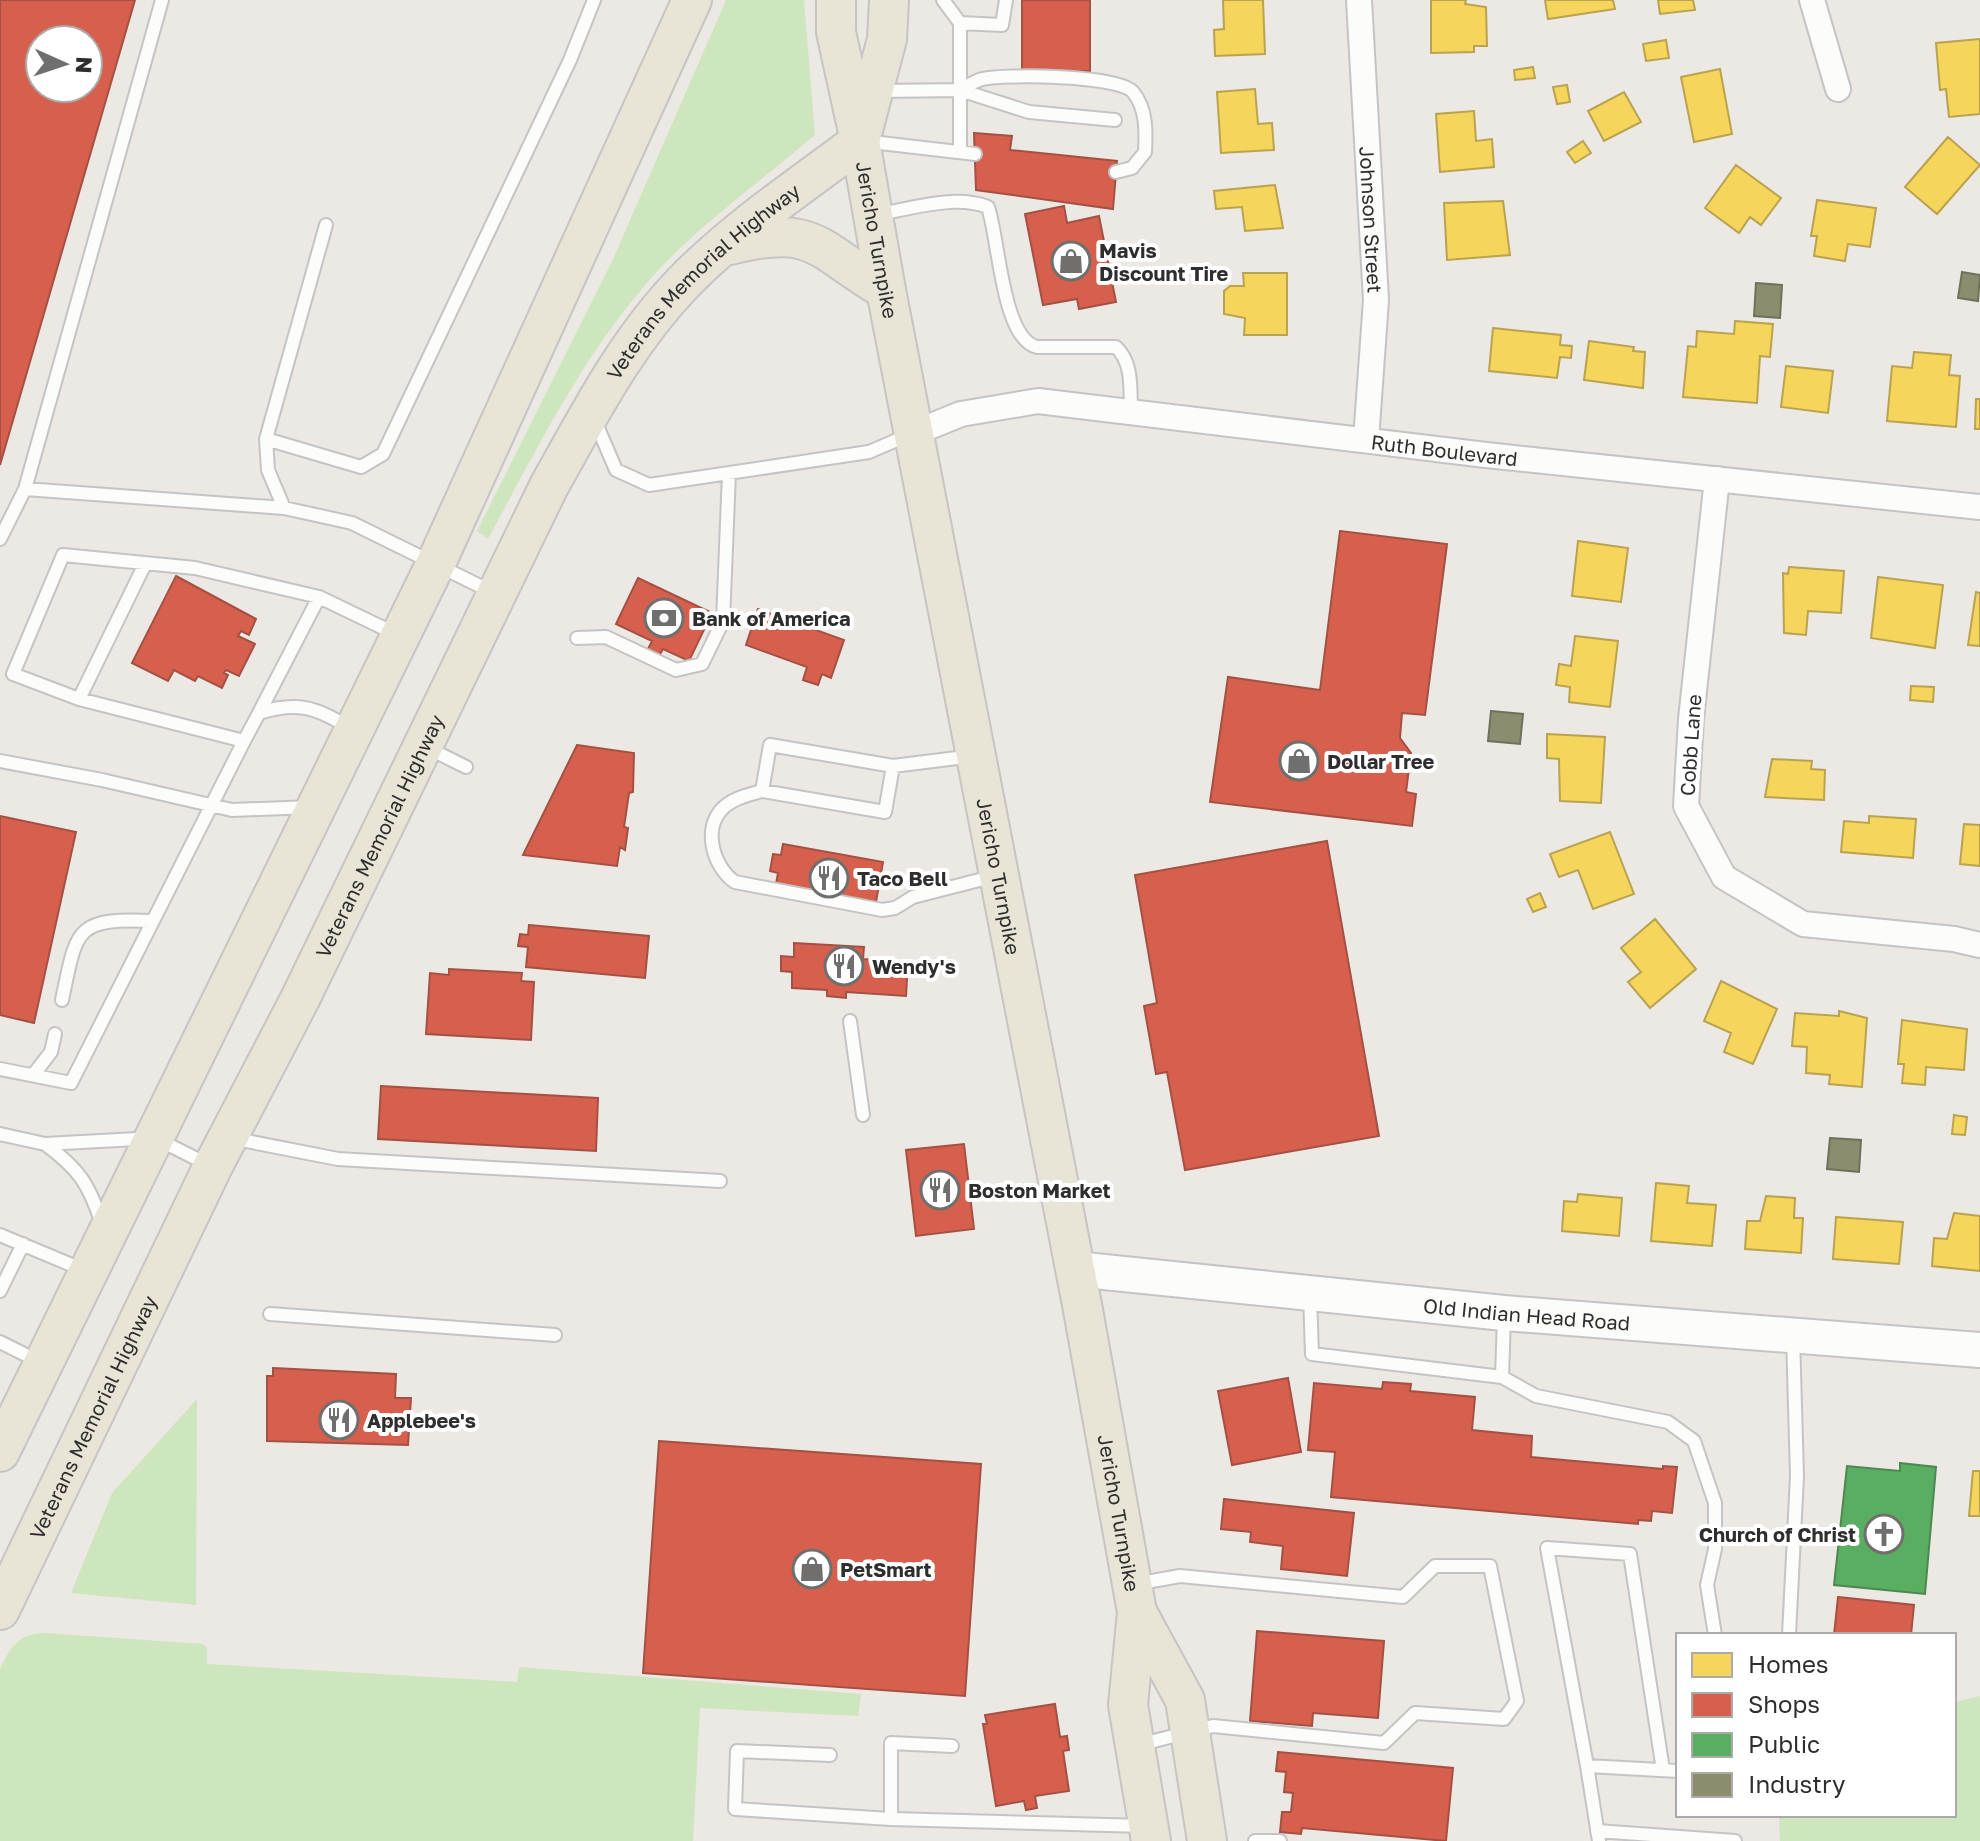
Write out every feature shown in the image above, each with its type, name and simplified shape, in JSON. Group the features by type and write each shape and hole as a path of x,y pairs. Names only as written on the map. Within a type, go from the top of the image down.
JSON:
{"main road":[{"path":"0,1452 436,563 692,0"},
{"name":"Jericho Turnpike","path":"836,0 836,32 860,141 1075,1269 1134,1598 1128,1705 1150,1834"},
{"name":"Jericho Turnpike","path":"860,141 887,39 889,0"},
{"name":"Veterans Memorial Highway","path":"0,1610 221,1152 300,999 549,486 591,411 645,327 684,282 723,247 860,141"},
{"path":"723,247 768,235 797,236 817,243 844,266 886,290"},
{"name":"Jericho Turnpike","path":"1134,1598 1185,1700 1207,1841"}],"street":[{"name":"Johnson Street","path":"1359,0 1376,300 1366,440"},
{"path":"1812,0 1838,89"},
{"name":"Ruth Boulevard","path":"914,433 961,414 1038,401 1980,507"},
{"name":"Cobb Lane","path":"1717,479 1691,719 1686,806 1724,877 1803,924 1954,939 1980,945"},
{"name":"Old Indian Head Road","path":"1075,1269 1504,1313 1980,1350"}],"lane":[{"path":"0,539 4,523 25,489 162,0"},
{"path":"266,439 361,467 383,454 570,60 594,0"},
{"path":"943,0 960,23 960,152"},
{"path":"960,23 1002,25 1006,0"},
{"path":"960,90 982,79 1061,78 1124,85 1133,92 1142,110 1145,152 1132,168 1116,172"},
{"path":"873,91 960,90 1029,112 1115,120"},
{"path":"860,141 975,154"},
{"path":"873,215 950,203 974,202 988,207 995,228 1010,315 1019,336 1037,347 1091,344 1116,347 1124,355 1130,377 1131,411"},
{"path":"284,508 268,470 266,439 326,225"},
{"path":"591,411 616,470 649,485 869,452 914,433"},
{"path":"577,638 606,637 676,670 702,664 723,621 729,473"},
{"path":"25,489 284,508 352,523 498,595"},
{"path":"244,741 79,699 6,674 63,555 195,568 319,597 401,636"},
{"path":"79,699 145,564"},
{"path":"0,1069 71,1083 319,597"},
{"path":"259,713 285,705 324,712 355,732"},
{"path":"762,791 770,745 893,766 976,756"},
{"path":"423,746 466,767"},
{"path":"0,761 232,810 315,807"},
{"path":"893,766 885,812 762,791 739,797 720,811 713,831 713,853 722,873 735,882 882,910 895,908 913,897 999,875"},
{"path":"62,1000 73,946 82,932 95,923 113,919 152,921"},
{"path":"850,1021 863,1115"},
{"path":"33,1075 51,1052 55,1034"},
{"path":"0,1134 45,1144 155,1138 221,1152 720,1181"},
{"path":"45,1144 76,1166 93,1195 106,1235"},
{"path":"0,1235 87,1271"},
{"path":"0,1291 23,1244"},
{"path":"1310,1292 1312,1354 1502,1377 1536,1396 1668,1422 1694,1441 1715,1503 1715,1549 1707,1585 1715,1633"},
{"path":"1502,1377 1504,1313"},
{"path":"270,1314 555,1335"},
{"path":"1789,1633 1797,1476 1792,1333"},
{"path":"0,1342 43,1364"},
{"path":"1663,1770 1630,1554 1547,1548 1598,1836 1735,1841"},
{"path":"1134,1598 1180,1576 1403,1597 1435,1566 1490,1566 1517,1701 1504,1719 1415,1713 1384,1743 1213,1726 1135,1746"},
{"path":"891,1819 891,1743 952,1746"},
{"path":"830,1755 737,1751 735,1809 1150,1834"},
{"path":"1587,1766 1676,1771"},
{"path":"1255,1841 1280,1841"}],"green space":[{"path":"726,0 804,0 815,135 729,205 649,280 573,386 488,539 477,531 614,257"},
{"path":"197,1399 196,1605 71,1593 112,1493"},
{"path":"45,1633 203,1644 207,1648 207,1664 517,1682 519,1667 861,1694 858,1716 700,1708 693,1841 0,1841 0,1669 16,1643 28,1636"},
{"path":"1980,1696 1980,1841 1780,1841 1779,1817 1956,1817 1956,1702"}],"building: Homes":[{"path":"1223,0 1263,0 1265,54 1215,56 1214,30 1224,29"},
{"path":"1431,0 1466,0 1465,4 1486,7 1487,46 1474,46 1474,52 1431,53"},
{"path":"1545,0 1613,0 1615,9 1548,19"},
{"path":"1658,0 1693,0 1695,10 1660,14"},
{"path":"1980,39 1980,114 1949,117 1946,89 1940,90 1936,43"},
{"path":"1666,40 1669,58 1646,61 1643,44"},
{"path":"1533,67 1535,78 1515,80 1514,70"},
{"path":"1720,69 1732,134 1694,142 1681,77"},
{"path":"1567,85 1570,102 1557,104 1553,87"},
{"path":"1255,89 1258,124 1272,123 1274,150 1221,153 1217,92"},
{"path":"1624,92 1641,122 1604,141 1588,111"},
{"path":"1474,111 1476,141 1492,139 1494,167 1440,172 1436,114"},
{"path":"1948,137 1980,165 1937,214 1905,187"},
{"path":"1583,141 1591,153 1575,163 1567,152"},
{"path":"1736,165 1781,198 1761,225 1750,217 1739,233 1705,208"},
{"path":"1275,185 1283,228 1245,231 1242,207 1216,209 1214,191"},
{"path":"1817,200 1876,208 1870,247 1848,244 1845,261 1814,256 1817,236 1811,236"},
{"path":"1503,201 1510,255 1447,260 1444,203"},
{"path":"1243,273 1287,273 1287,335 1244,335 1245,318 1224,314 1224,291 1230,286 1244,286"},
{"path":"1735,321 1773,324 1770,357 1760,356 1757,403 1683,397 1688,346 1696,347 1697,331 1734,334"},
{"path":"1493,328 1561,335 1560,345 1572,346 1571,358 1560,357 1557,378 1489,371"},
{"path":"1589,341 1634,347 1633,351 1645,352 1643,388 1584,380"},
{"path":"1914,352 1951,355 1949,375 1960,376 1956,427 1887,421 1892,366 1912,368"},
{"path":"1786,366 1833,371 1828,413 1781,407"},
{"path":"1976,399 1980,399 1980,429 1975,429"},
{"path":"1578,541 1628,548 1621,602 1572,596"},
{"path":"1789,567 1844,571 1841,613 1808,611 1806,635 1784,633 1783,573 1788,574"},
{"path":"1878,577 1943,585 1935,648 1871,638"},
{"path":"1976,592 1980,593 1980,646 1968,645"},
{"path":"1575,636 1618,641 1610,707 1569,702 1570,687 1556,685 1559,664 1571,666"},
{"path":"1911,686 1934,687 1933,702 1910,700"},
{"path":"1547,734 1605,737 1601,803 1560,801 1559,759 1547,758"},
{"path":"1772,759 1812,761 1811,769 1825,770 1824,800 1765,797"},
{"path":"1869,816 1916,819 1913,858 1841,852 1844,821 1869,823"},
{"path":"1964,824 1980,825 1980,866 1960,864"},
{"path":"1610,832 1634,894 1593,909 1578,870 1559,877 1550,854"},
{"path":"1540,893 1546,907 1533,912 1527,899"},
{"path":"1655,919 1696,969 1650,1008 1628,982 1641,972 1621,948"},
{"path":"1721,981 1777,1009 1753,1064 1724,1052 1731,1033 1704,1021"},
{"path":"1839,1011 1867,1018 1862,1087 1829,1084 1830,1075 1806,1073 1807,1047 1792,1046 1795,1013 1839,1016"},
{"path":"1902,1020 1967,1029 1964,1070 1926,1067 1925,1085 1902,1083 1904,1064 1898,1064"},
{"path":"1954,1115 1967,1117 1965,1135 1952,1134"},
{"path":"1656,1183 1689,1186 1687,1203 1716,1205 1712,1246 1651,1241"},
{"path":"1578,1194 1622,1198 1619,1236 1562,1231 1564,1201 1577,1202"},
{"path":"1766,1196 1795,1198 1794,1218 1803,1218 1801,1253 1745,1249 1747,1221 1760,1221"},
{"path":"1954,1213 1980,1216 1980,1271 1932,1266 1934,1238 1947,1239"},
{"path":"1836,1217 1903,1222 1899,1264 1833,1259"},
{"path":"1973,1471 1980,1471 1980,1516 1969,1516"}],"building: Shops":[{"path":"0,0 135,0 0,465"},
{"path":"1022,0 1090,0 1090,71 1022,71"},
{"path":"974,133 1012,136 1010,150 1117,161 1113,209 976,190"},
{"name":"Mavis Discount Tire","path":"1064,206 1067,223 1099,216 1116,302 1079,309 1077,299 1043,305 1025,214"},
{"path":"1340,531 1447,544 1425,715 1402,713 1400,738 1411,753 1406,792 1416,794 1412,826 1210,802 1228,677 1320,690"},
{"path":"176,576 256,619 249,635 241,631 238,636 255,644 239,676 226,670 224,673 228,675 222,688 198,676 195,681 174,670 168,681 132,663"},
{"name":"Bank of America","path":"638,578 712,613 689,661 663,649 659,656 647,651 652,641 616,624"},
{"path":"758,609 844,640 831,678 822,674 818,685 803,680 807,667 746,645"},
{"path":"577,745 634,753 633,792 629,793 624,827 628,828 625,850 620,847 617,866 523,855"},
{"path":"0,816 76,832 34,1023 0,1015"},
{"path":"1327,841 1379,1136 1185,1170 1167,1072 1156,1074 1144,1006 1157,1003 1135,875"},
{"name":"Taco Bell","path":"783,844 883,862 876,902 776,884 778,873 770,871 773,854 781,855"},
{"path":"529,925 649,936 645,978 526,967 528,947 518,946 520,934 528,935"},
{"name":"Wendy's","path":"794,943 864,947 863,959 908,962 906,996 846,992 846,998 827,996 827,990 792,988 792,972 781,971 781,956 794,957"},
{"path":"449,969 522,973 521,981 534,982 531,1040 426,1034 430,973 449,975"},
{"path":"381,1086 598,1098 596,1151 378,1139"},
{"name":"Boston Market","path":"964,1144 974,1229 916,1236 906,1150"},
{"name":"Applebee's","path":"273,1368 396,1374 395,1398 411,1398 408,1445 267,1441 267,1376 273,1376"},
{"path":"1288,1378 1301,1452 1232,1465 1218,1391"},
{"path":"1383,1382 1411,1384 1410,1391 1475,1397 1472,1430 1532,1436 1531,1457 1663,1469 1663,1466 1677,1467 1672,1513 1652,1511 1651,1521 1638,1520 1638,1524 1331,1497 1335,1452 1308,1450 1314,1383 1382,1389"},
{"name":"PetSmart","path":"659,1441 981,1464 965,1696 643,1673"},
{"path":"1224,1499 1354,1513 1347,1576 1281,1569 1283,1546 1250,1542 1251,1532 1221,1529"},
{"path":"1838,1597 1914,1605 1911,1633 1834,1633"},
{"path":"1257,1631 1384,1641 1378,1718 1313,1713 1312,1726 1250,1721"},
{"path":"1055,1704 1060,1737 1067,1736 1069,1750 1063,1751 1069,1791 1035,1796 1037,1808 1026,1810 1024,1801 996,1806 983,1724 987,1724 985,1715"},
{"path":"1278,1752 1453,1768 1446,1841 1302,1828 1301,1834 1280,1832 1282,1812 1291,1812 1293,1793 1284,1792 1286,1772 1276,1771"}],"building: Public":[{"name":"Church of Christ","path":"1900,1463 1936,1467 1925,1594 1834,1585 1847,1466 1900,1471"}],"building: Industry":[{"path":"1962,272 1980,275 1978,301 1958,298"},
{"path":"1756,283 1782,285 1780,318 1754,316"},
{"path":"1491,711 1523,714 1520,744 1488,741"},
{"path":"1830,1138 1861,1140 1859,1172 1827,1169"}],"place":[{"name":"Mavis Discount Tire","path":"1071,261"},
{"name":"Bank of America","path":"664,618"},
{"name":"Dollar Tree","path":"1299,761"},
{"name":"Taco Bell","path":"829,878"},
{"name":"Wendy's","path":"844,966"},
{"name":"Boston Market","path":"940,1190"},
{"name":"Applebee's","path":"339,1420"},
{"name":"Church of Christ","path":"1884,1534"},
{"name":"PetSmart","path":"812,1569"}]}
